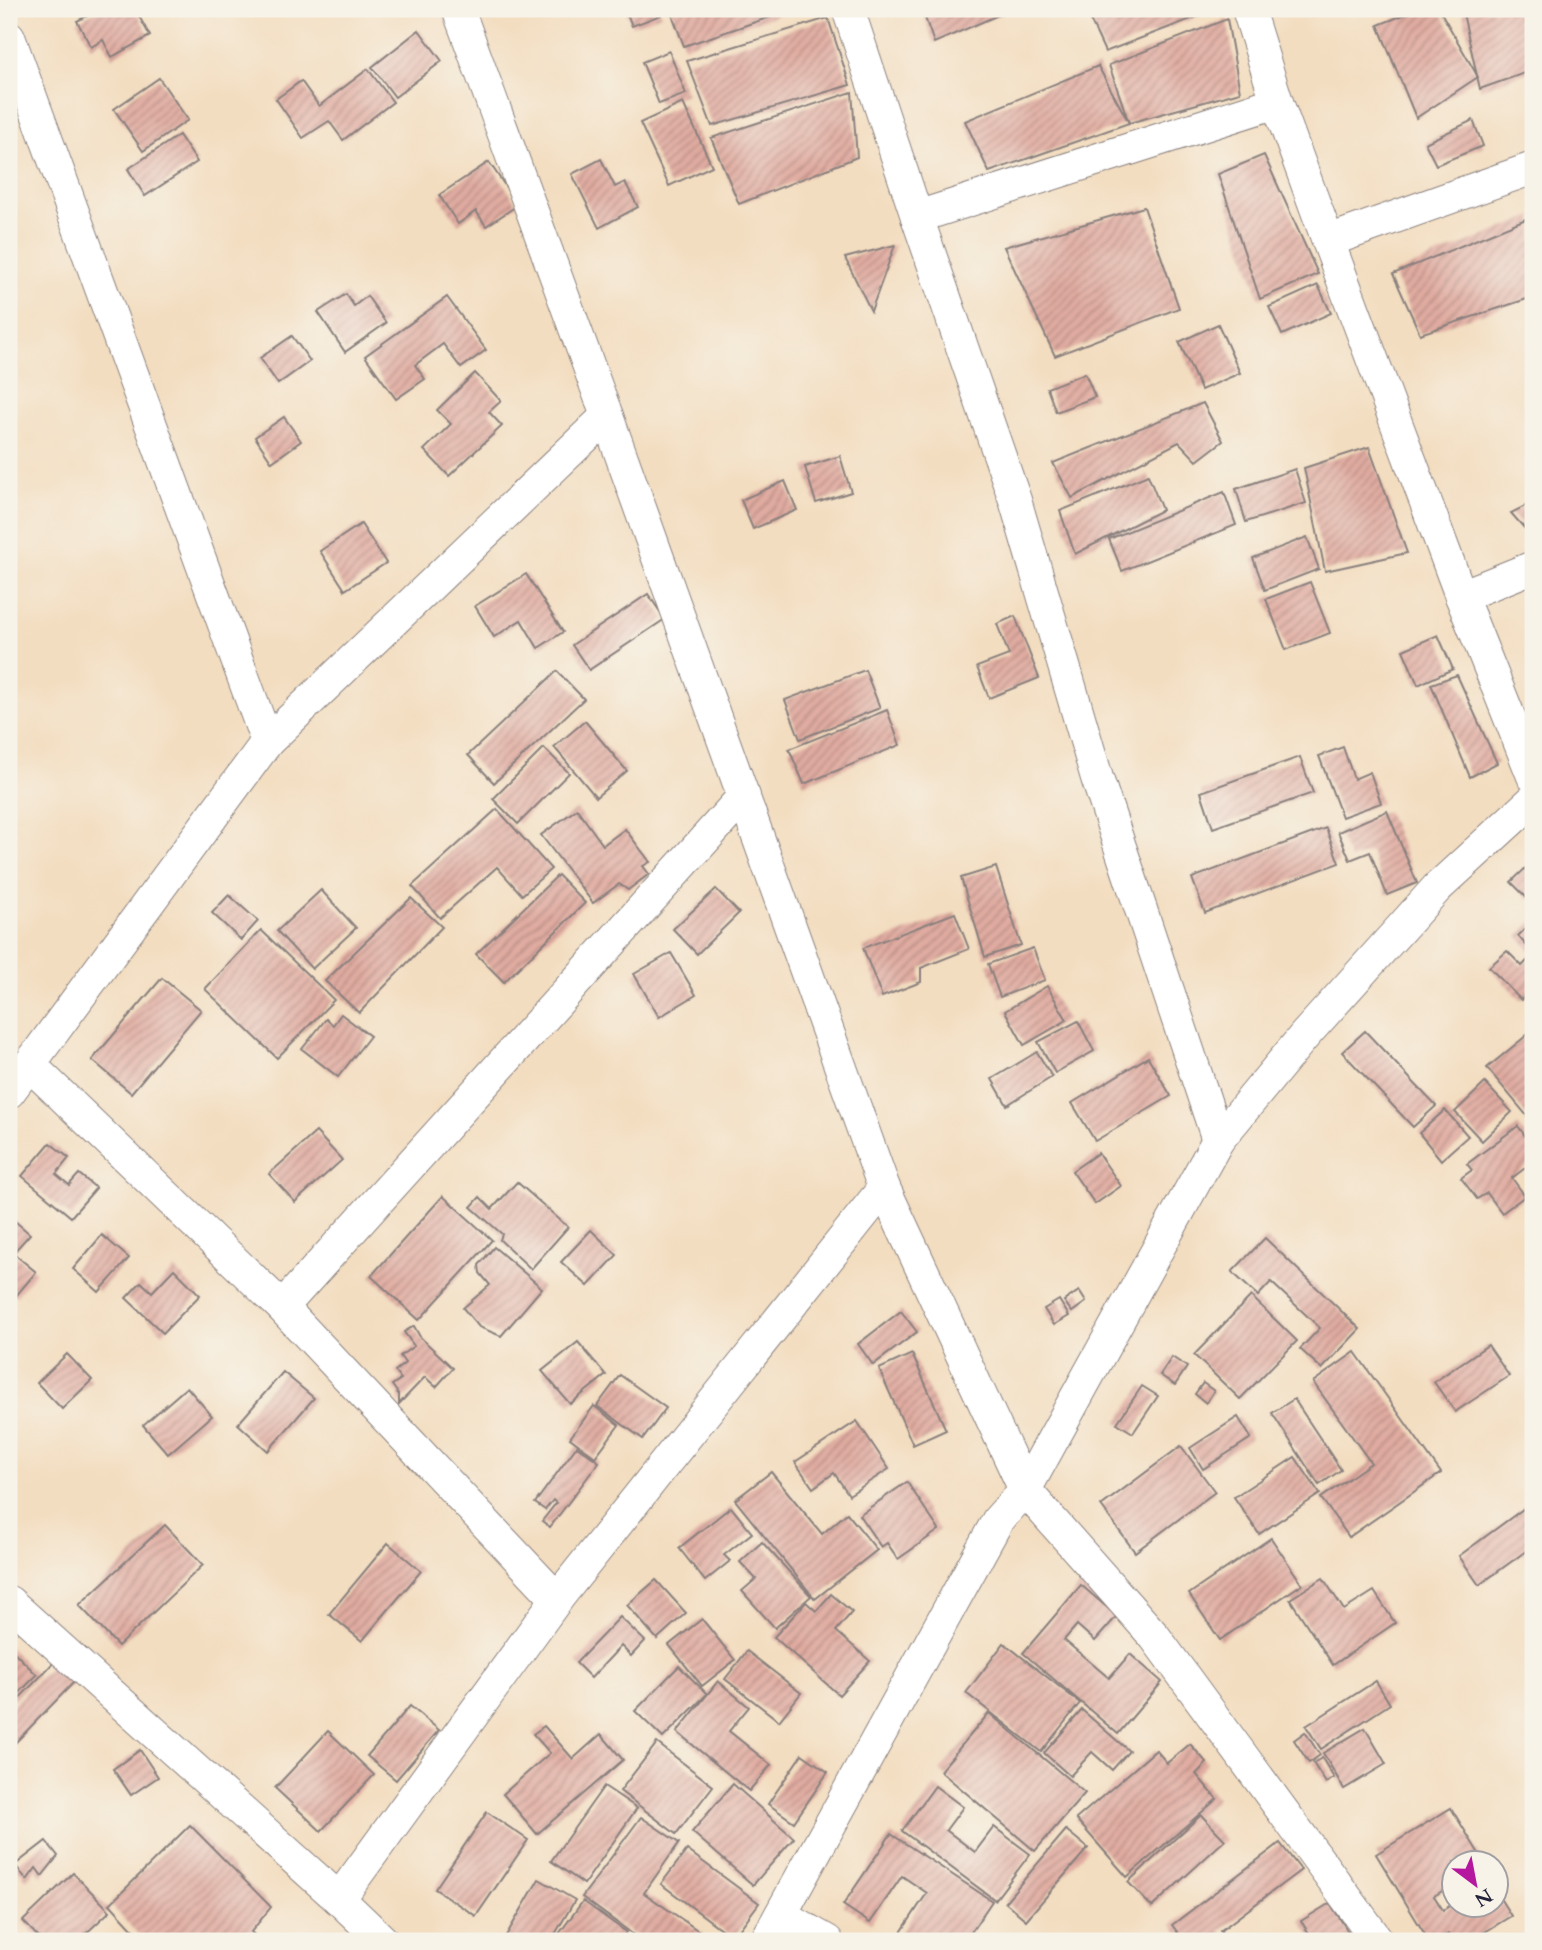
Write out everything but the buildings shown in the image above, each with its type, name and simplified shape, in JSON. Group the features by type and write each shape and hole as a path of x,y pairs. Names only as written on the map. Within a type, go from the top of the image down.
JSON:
{"street":[{"path":"458,9 884,1188 1025,1490 1155,1637 1378,1941"},
{"path":"848,9 1015,500 1097,778 1217,1140"},
{"path":"1248,9 1277,102 1328,241 1461,596 1533,776"},
{"path":"9,37 267,741"},
{"path":"917,216 1277,102"},
{"path":"1328,241 1533,168"},
{"path":"9,1092 267,741 607,416"},
{"path":"1461,596 1533,568"},
{"path":"282,1307 744,796"},
{"path":"766,1941 998,1520 1025,1490 1217,1140 1305,1035 1437,888 1533,800"},
{"path":"30,1065 282,1307 557,1599"},
{"path":"339,1899 557,1599 884,1188"},
{"path":"9,1602 383,1941"},
{"path":"781,1914 827,1941"}]}
